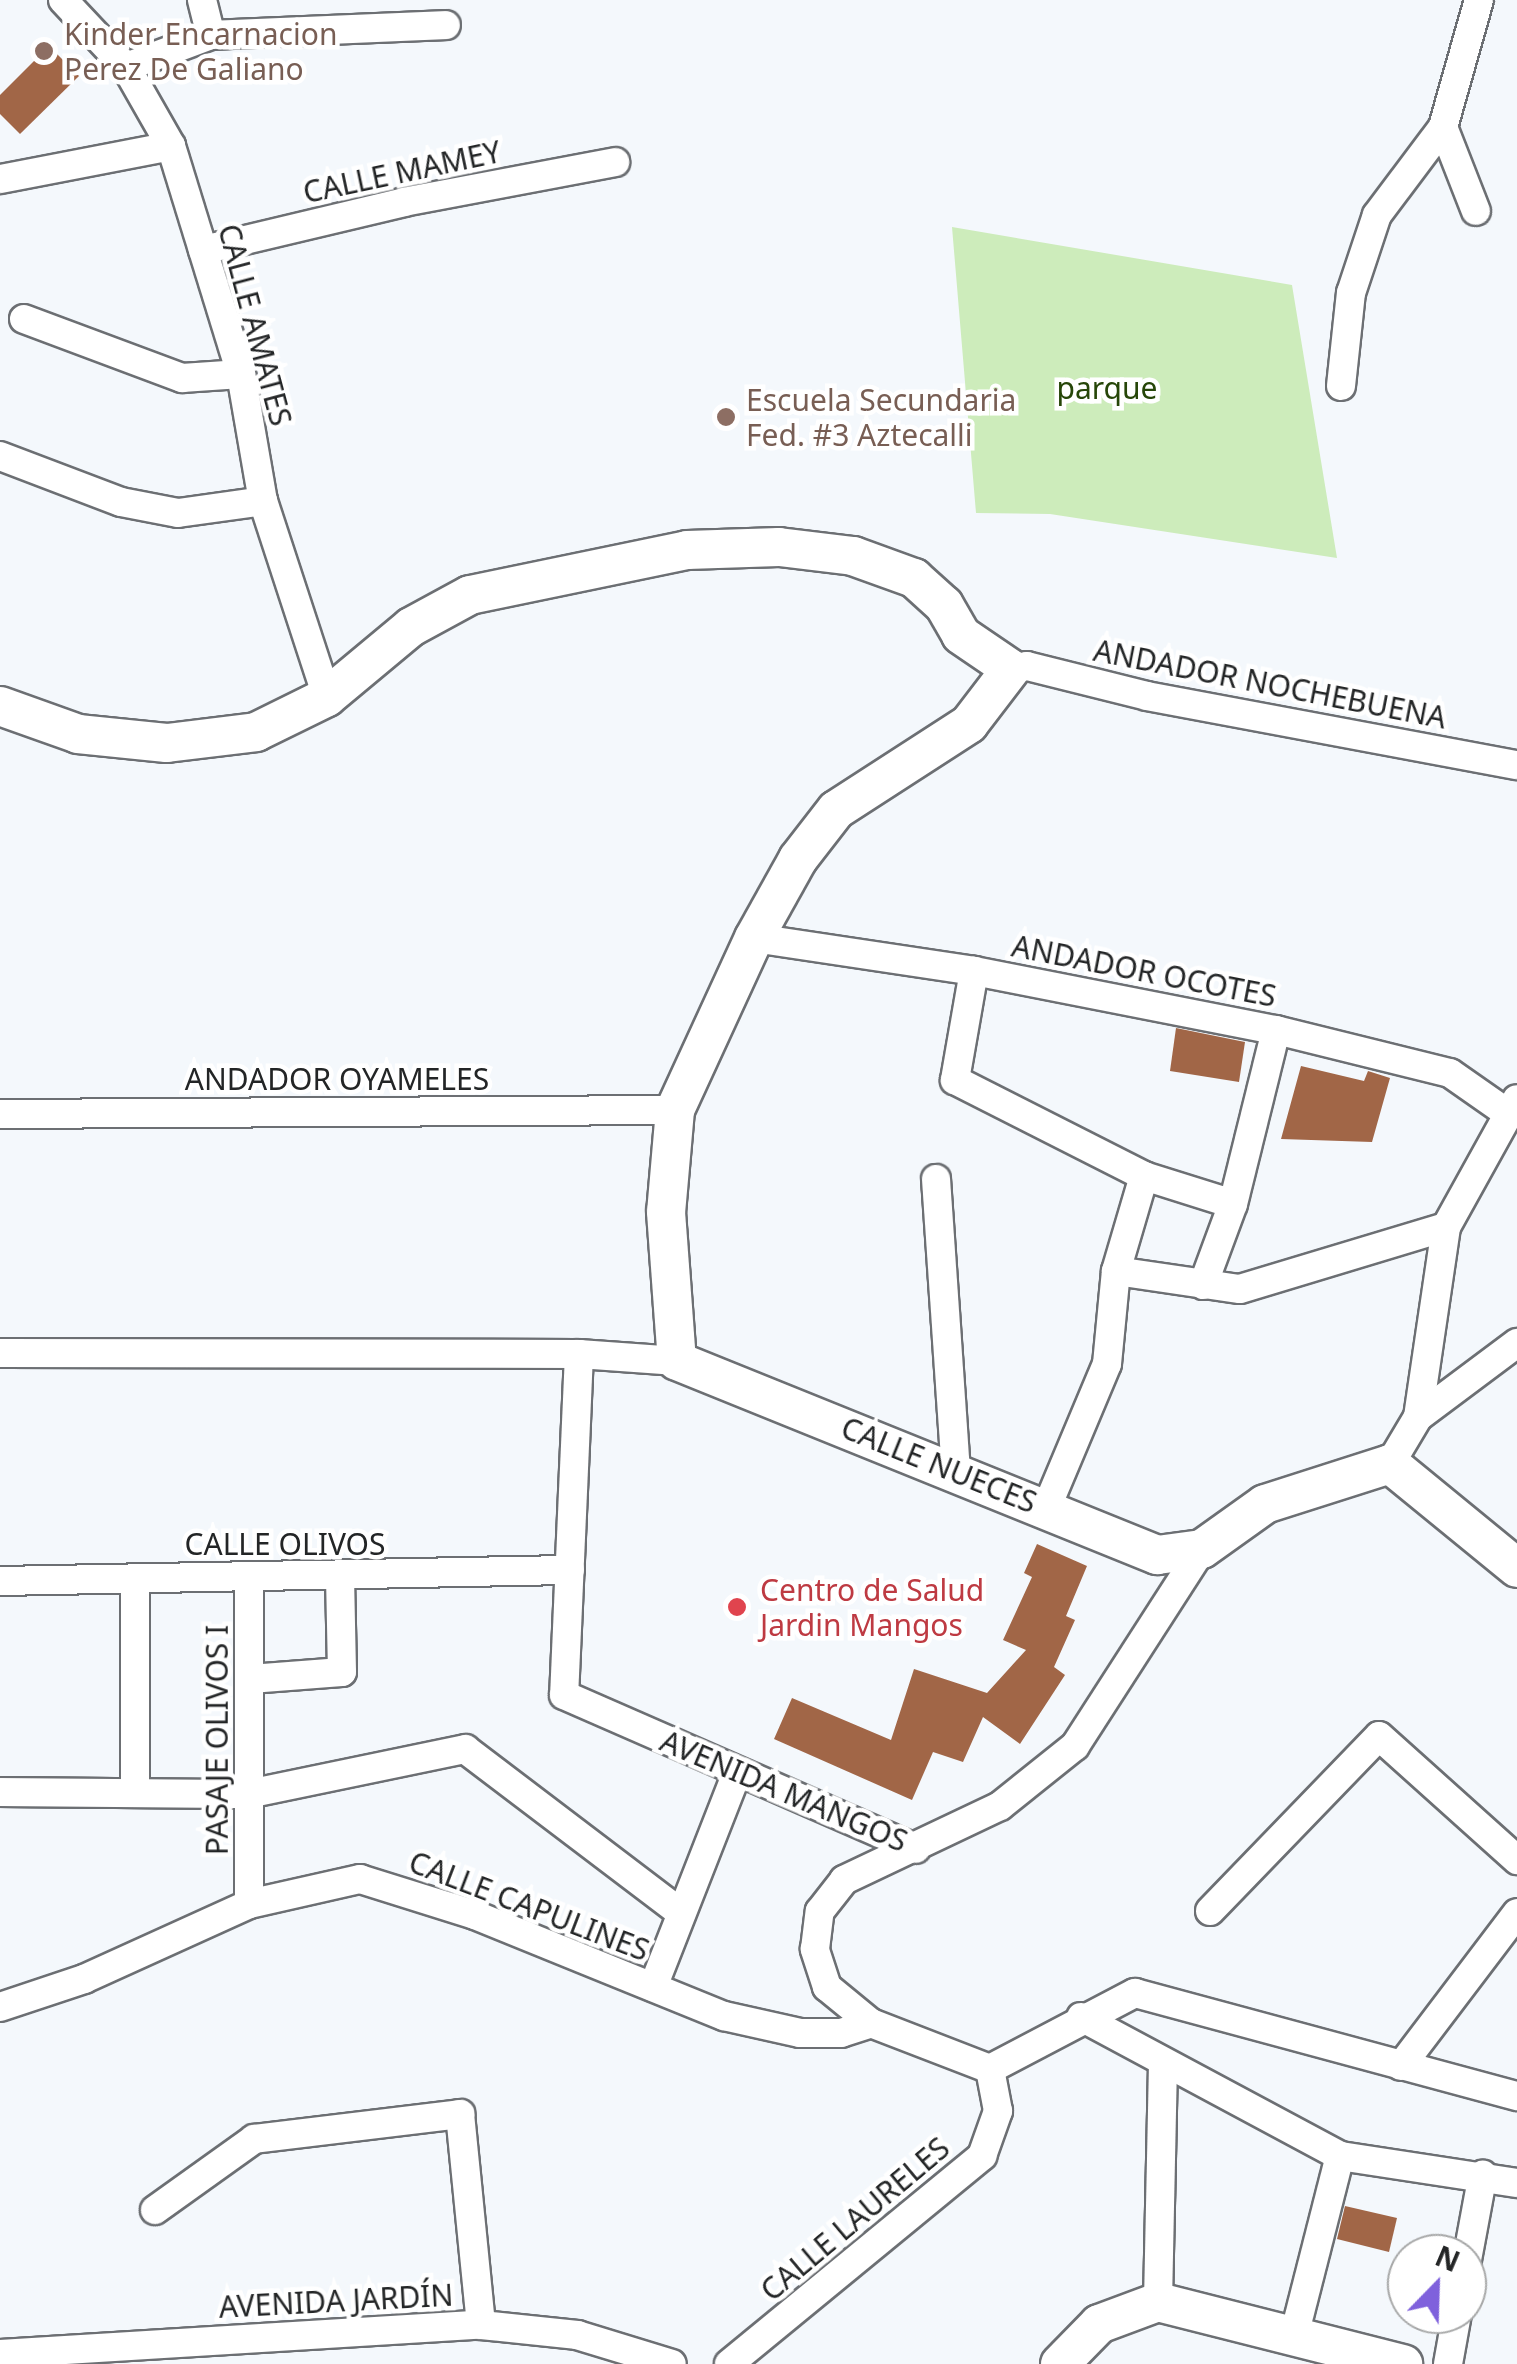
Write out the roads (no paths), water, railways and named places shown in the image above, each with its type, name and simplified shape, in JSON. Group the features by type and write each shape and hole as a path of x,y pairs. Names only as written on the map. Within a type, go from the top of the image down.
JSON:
{"main road":[{"path":"0,706 78,734 167,743 256,732 327,697 411,627 470,595 687,550 778,547 852,556 914,578 944,605 961,634 1011,669 969,724 836,810 798,859 754,938 674,1110 666,1212 677,1361"},
{"name":"CALLE NUECES","path":"677,1361 956,1469 1157,1554 1202,1549"},
{"path":"1390,1464 1517,1568"},
{"name":"AVENIDA MANGOS","path":"1202,1549 1265,1504 1390,1464"},
{"path":"1060,2364 1099,2324 1158,2302 1403,2364"}],"street":[{"name":"CALLE AMATES","path":"63,0 126,67 171,146 241,374 264,501 327,697"},
{"path":"202,0 211,35"},
{"path":"1341,386 1351,294 1377,216 1443,128 1479,0"},
{"path":"126,67 211,35 446,25"},
{"path":"1443,128 1476,211"},
{"path":"0,179 171,146"},
{"name":"CALLE MAMEY","path":"203,250 615,162"},
{"path":"24,320 182,378 241,374"},
{"path":"0,456 122,502 178,513 264,501"},
{"name":"ANDADOR NOCHEBUENA","path":"1011,669 1027,666 1146,696 1517,765"},
{"name":"ANDADOR OCOTES","path":"754,938 974,971 1276,1030 1450,1073 1512,1105"},
{"path":"974,971 954,1080 1144,1176 1233,1204"},
{"path":"1203,1285 1233,1204 1276,1030"},
{"path":"1390,1464 1418,1417 1446,1227 1473,1186 1512,1105"},
{"name":"ANDADOR OYAMELES","path":"0,1114 674,1110"},
{"path":"1046,1508 1108,1364 1116,1271 1144,1176"},
{"path":"936,1179 956,1469"},
{"path":"1116,1271 1240,1289 1446,1227"},
{"path":"1418,1417 1517,1343"},
{"path":"0,1353 578,1354 677,1361"},
{"name":"AVENIDA MANGOS","path":"578,1354 564,1696 916,1849 1000,1806 1076,1746 1202,1549"},
{"name":"CALLE OLIVOS","path":"0,1582 249,1576 340,1578 570,1570"},
{"name":"PASAJE OLIVOS I","path":"249,1576 249,1904"},
{"path":"134,1578 135,1793"},
{"path":"250,1679 342,1672 340,1578"},
{"path":"1210,1911 1379,1736 1517,1860"},
{"path":"0,1792 248,1794 464,1749 681,1913"},
{"path":"653,1988 737,1773"},
{"path":"916,1849 844,1880 820,1911 814,1949 827,1987 871,2022 990,2068 1135,1993 1517,2096"},
{"name":"CALLE CAPULINES","path":"0,2007 84,1979 249,1904 360,1879 475,1915 724,2016 800,2033 840,2033 871,2022"},
{"path":"1401,2066 1517,1913"},
{"path":"1081,2018 1163,2066 1340,2156 1483,2174 1517,2183"},
{"path":"1158,2302 1163,2066"},
{"name":"CALLE LAURELES","path":"729,2364 982,2156 998,2111 990,2068"},
{"path":"155,2210 254,2139 460,2114 481,2325"},
{"path":"1294,2336 1340,2156"},
{"path":"1472,2234 1483,2174"},
{"name":"AVENIDA JARDÍN","path":"0,2354 481,2325 576,2335 672,2364"},
{"path":"1448,2364 1453,2334"},
{"path":"0,2354 2,2364"}],"place":[{"name":"Kinder Encarnacion Perez De Galiano","path":"44,51"},
{"name":"Escuela Secundaria Fed. #3 Aztecalli","path":"726,417"},
{"name":"Centro de Salud Jardin Mangos","path":"737,1607"}],"park label":[{"name":"parque","path":"1107,388"}]}
